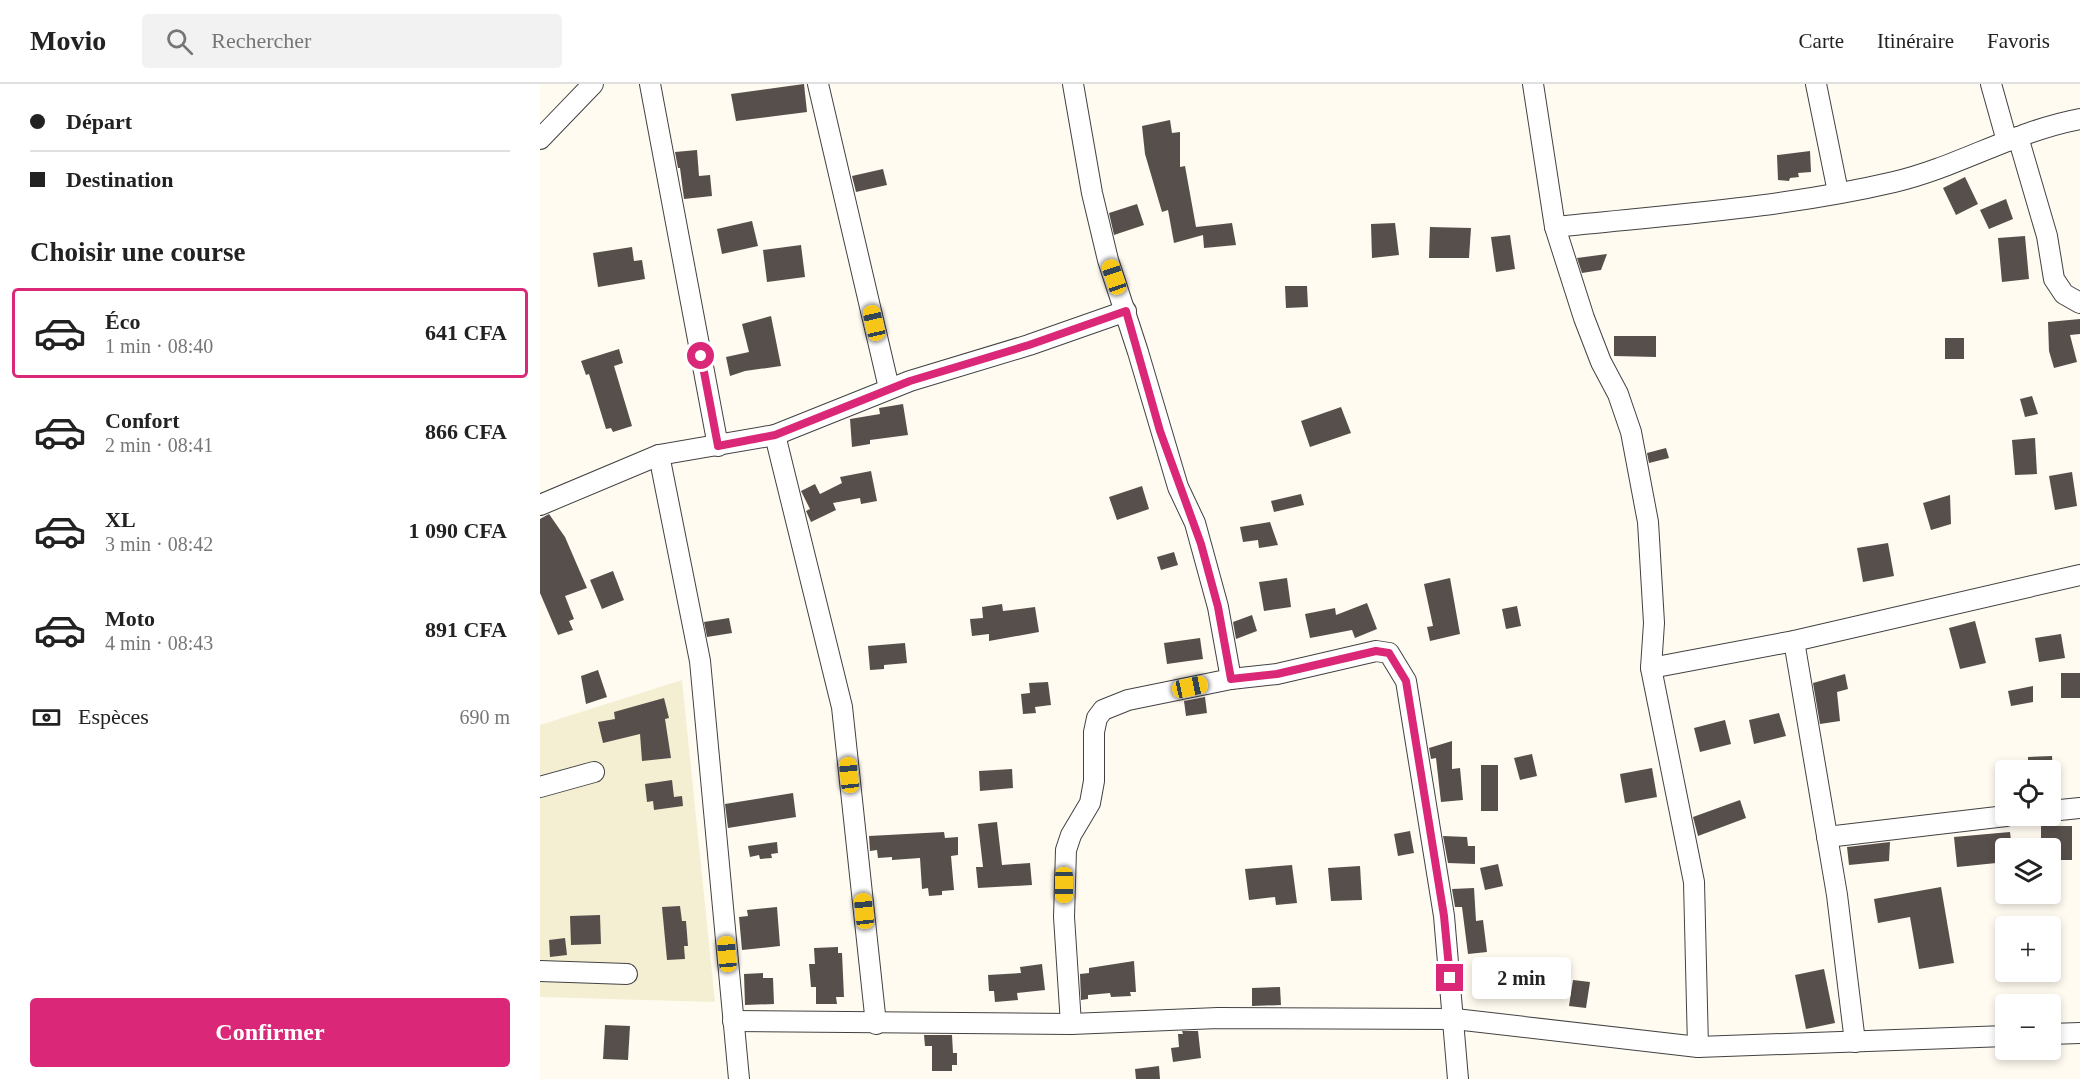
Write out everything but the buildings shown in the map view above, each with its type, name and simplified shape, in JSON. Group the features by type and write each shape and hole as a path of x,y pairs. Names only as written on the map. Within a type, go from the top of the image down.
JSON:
{"street":[{"path":"540,139 593,84"},
{"path":"650,84 718,446"},
{"path":"818,84 889,388"},
{"path":"1073,84 1092,193 1108,260 1126,311 1163,442 1178,487 1195,523 1218,607 1231,679"},
{"path":"1533,84 1555,227 1584,318 1601,362 1618,394 1632,432 1648,522 1654,623 1651,668 1694,882 1698,1047"},
{"path":"1816,84 1838,192"},
{"path":"1991,84 2047,236 2054,279 2064,294 2080,303"},
{"path":"1555,227 1756,207 1895,182 1936,170 2012,139 2080,119"},
{"path":"540,505 659,455 775,435 889,388 1126,311"},
{"path":"775,435 842,707 876,1024"},
{"path":"659,455 700,661 740,1079"},
{"path":"1651,668 1794,641 2080,575"},
{"path":"1794,641 1827,837 1855,1042"},
{"path":"1071,1024 1064,917 1064,868 1071,835 1090,803 1094,781 1094,732 1097,718 1110,705 1128,700 1231,679 1277,674 1376,651 1389,653 1399,665 1406,681 1444,916 1455,1019 1458,1079"},
{"path":"540,787 594,772"},
{"path":"2061,810 2080,808"},
{"path":"1827,837 1995,817"},
{"path":"540,971 627,974"},
{"path":"733,1021 1071,1024 1218,1018 1455,1019 1698,1047 1995,1036"},
{"path":"2061,1034 2080,1033"}],"shaded area":[{"path":"682,680 715,1002 540,997 540,725"}],"route":[{"path":"701,356 718,446 775,435 889,388 1029,345 1126,311 1178,487 1195,523 1201,544 1218,607 1231,679 1277,674 1376,651 1389,653 1399,665 1406,681 1444,916 1450,978"}]}
